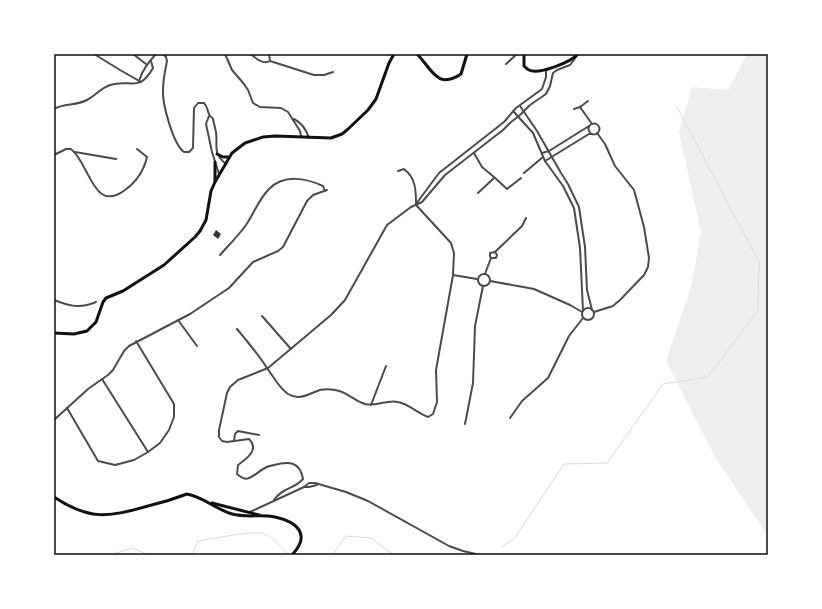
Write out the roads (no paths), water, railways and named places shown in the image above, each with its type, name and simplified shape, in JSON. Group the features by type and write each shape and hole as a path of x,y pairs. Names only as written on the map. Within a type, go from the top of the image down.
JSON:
{"main road":[{"path":"54,333 74,334 87,331 96,322 102,303 106,298 123,291 164,265 195,237 203,227 206,220 211,191 215,182 229,157 235,150 245,143 253,139 275,136 331,138 342,134 368,110 376,99 389,63 394,54"},
{"path":"417,54 433,74 438,78 446,80 455,78 461,74 466,54"},
{"path":"524,54 524,66 530,71 546,69 570,60 577,55"},
{"path":"217,154 223,157 229,157"},
{"path":"215,162 215,182"},
{"path":"54,497 81,511 101,516 124,513 187,494 210,503 261,516"},
{"path":"210,503 229,513 240,516 275,517 296,527 300,531 302,539 292,555"},
{"path":"229,513 231,508"},
{"path":"240,510 240,516"},
{"path":"240,516 249,513"}],"street":[{"path":"94,54 140,81"},
{"path":"133,54 147,64"},
{"path":"140,81 147,64 156,54"},
{"path":"163,54 167,61 163,90 165,109 181,150 186,152 192,150 193,148 194,108 196,104 200,102 206,104 209,116 213,119 216,132 217,154 226,164"},
{"path":"225,54 232,70 244,84 253,103 265,108 276,107 284,109 306,130 309,138"},
{"path":"251,54 264,62 270,61 314,75 324,75 333,72"},
{"path":"269,54 270,61"},
{"path":"506,64 517,54"},
{"path":"274,500 283,491 302,480 300,470 293,463 285,462 265,467 248,479 242,478 237,474 236,469 238,465 251,454 253,443 249,439 227,442 222,441 219,437 219,430 230,387 238,380 268,368 331,315 346,300 387,225 426,198 444,175 474,153 530,105 546,94 553,74 556,70 570,65 577,55"},
{"path":"54,109 60,106 79,104 115,84 128,84 140,81 146,78 152,70 153,65 151,61"},
{"path":"145,68 152,70"},
{"path":"416,205 439,173 504,122 514,111 542,89 546,77 546,69"},
{"path":"574,109 580,107 588,101"},
{"path":"520,106 538,131 568,184 579,207 585,247 587,290 594,317 591,320 586,320 583,318"},
{"path":"580,107 592,124"},
{"path":"510,418 522,401 548,378 569,336 583,318 580,248 574,208 563,186 545,161 533,134 514,111"},
{"path":"209,116 206,124 219,175"},
{"path":"293,118 300,131 301,137"},
{"path":"542,154 592,124 597,124 600,127 597,134"},
{"path":"589,126 592,134"},
{"path":"545,161 589,134 597,134"},
{"path":"583,311 588,308 593,311 613,306 644,275 649,263 644,227 634,190 615,166 605,144 597,134"},
{"path":"54,155 66,149 74,152 116,159"},
{"path":"74,152 98,191 104,196 113,197 127,189 142,171 147,157 137,149"},
{"path":"474,153 482,167 507,189 521,178"},
{"path":"524,173 543,157"},
{"path":"238,328 282,388 290,395 298,398 321,390 335,390 342,391 364,404 371,405 397,401 421,414 428,416 434,412 437,402 436,370 453,275 453,246 416,205 416,191 411,176 404,169 398,171"},
{"path":"478,193 494,177"},
{"path":"54,420 88,389 113,370 124,351 136,342 178,320 229,288 253,262 278,251 283,247 307,201 313,195 326,191 324,186 306,180 289,178 276,183 268,189 234,241 220,255"},
{"path":"485,274 491,258 490,254 495,252 522,226 526,218"},
{"path":"491,258 496,258 497,255 495,252"},
{"path":"485,274 488,276 490,281"},
{"path":"478,279 480,275 485,274"},
{"path":"453,275 478,279"},
{"path":"478,279 479,284 484,286"},
{"path":"490,281 534,289 583,311"},
{"path":"465,424 473,383 475,326 484,286 490,281"},
{"path":"54,300 74,307 81,307 96,302"},
{"path":"262,316 291,348"},
{"path":"178,320 197,346"},
{"path":"67,408 98,461 116,465 134,460 160,443 169,430 174,417 174,404 136,342"},
{"path":"371,405 386,366"},
{"path":"102,379 148,452"},
{"path":"234,441 235,434 238,431 259,435"},
{"path":"249,513 304,487 309,483 346,492 368,501 449,546 480,555"}],"waterway":[{"path":"502,547 514,539 564,464 607,463 663,384 708,377 758,310 759,262 677,107"},
{"path":"192,555 198,541 252,533 265,534 271,537 288,555"},
{"path":"333,555 346,536 371,538 394,555"},
{"path":"110,555 132,548 149,555"}]}
